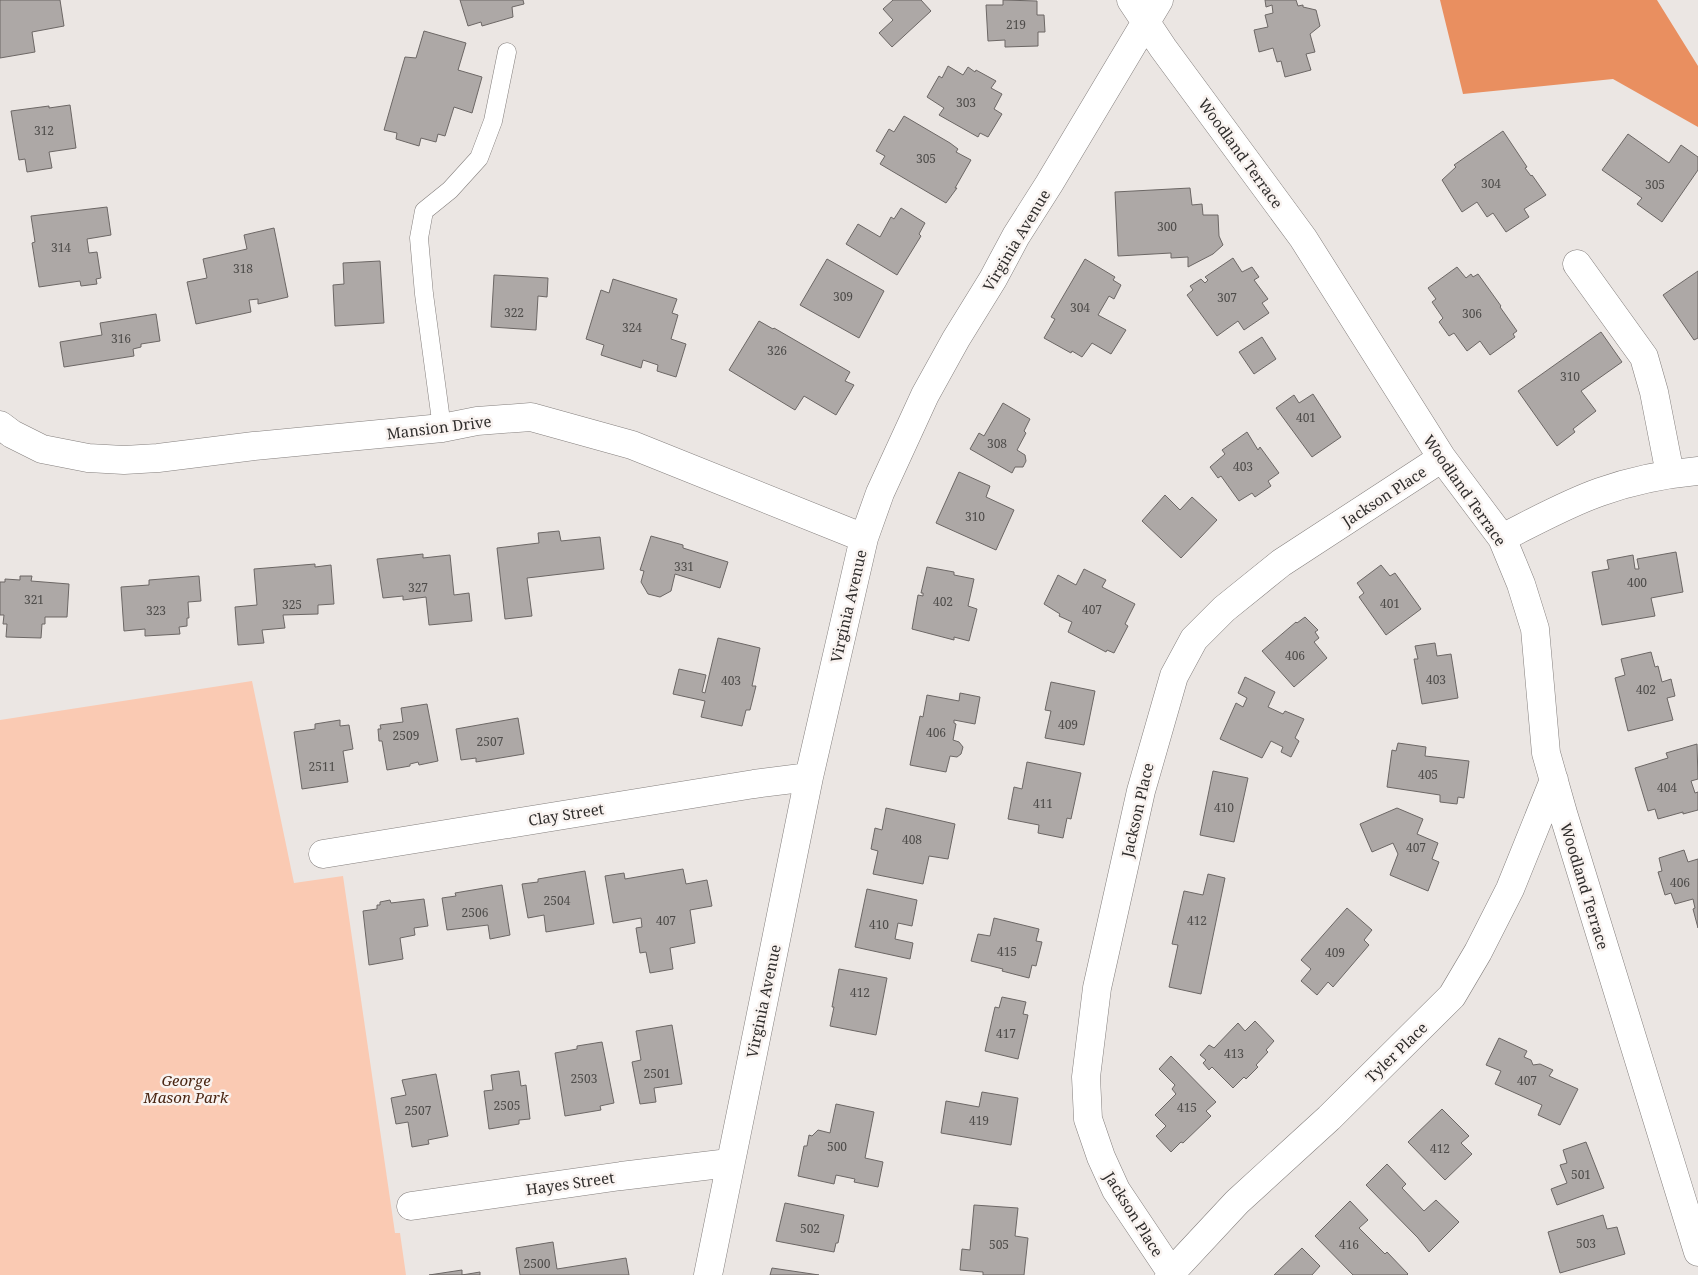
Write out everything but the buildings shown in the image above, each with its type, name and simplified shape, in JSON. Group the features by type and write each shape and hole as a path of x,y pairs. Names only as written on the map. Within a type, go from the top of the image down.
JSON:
{"street":[{"name":"Woodland Terrace","path":"1131,0 1152,11 1303,238 1442,458 1502,538 1521,584 1535,629 1546,753 1698,1252"},
{"name":"Virginia Avenue","path":"708,1275 729,1163 809,777 864,538 880,493 925,395 1016,236 1152,11"},
{"path":"1577,264 1644,357 1654,392 1670,474"},
{"name":"Mansion Drive","path":"0,425 12,434 42,449 88,458 124,460 442,428 477,421 531,416 632,445 864,538"},
{"name":"Jackson Place","path":"1170,1274 1116,1190 1101,1157 1088,1119 1086,1077 1097,988 1141,791 1174,676 1194,640 1224,609 1281,563 1442,458"},
{"path":"1502,538 1560,508 1600,492 1670,474 1698,471"},
{"name":"Clay Street","path":"323,854 754,784 809,777"},
{"name":"Tyler Place","path":"1170,1274 1237,1202 1329,1118 1452,996 1478,952 1510,889 1554,780"},
{"name":"Hayes Street","path":"411,1206 621,1176 729,1163"}],"lane":[{"path":"442,428 418,238 424,211 450,190 479,158 493,121 507,52"}],"green space":[{"name":"George Mason Park","path":"252,681 294,883 343,876 395,1233 400,1233 406,1275 0,1275 0,720"}],"shaded area":[{"path":"1440,0 1657,0 1698,66 1698,127 1613,79 1463,94"}]}
